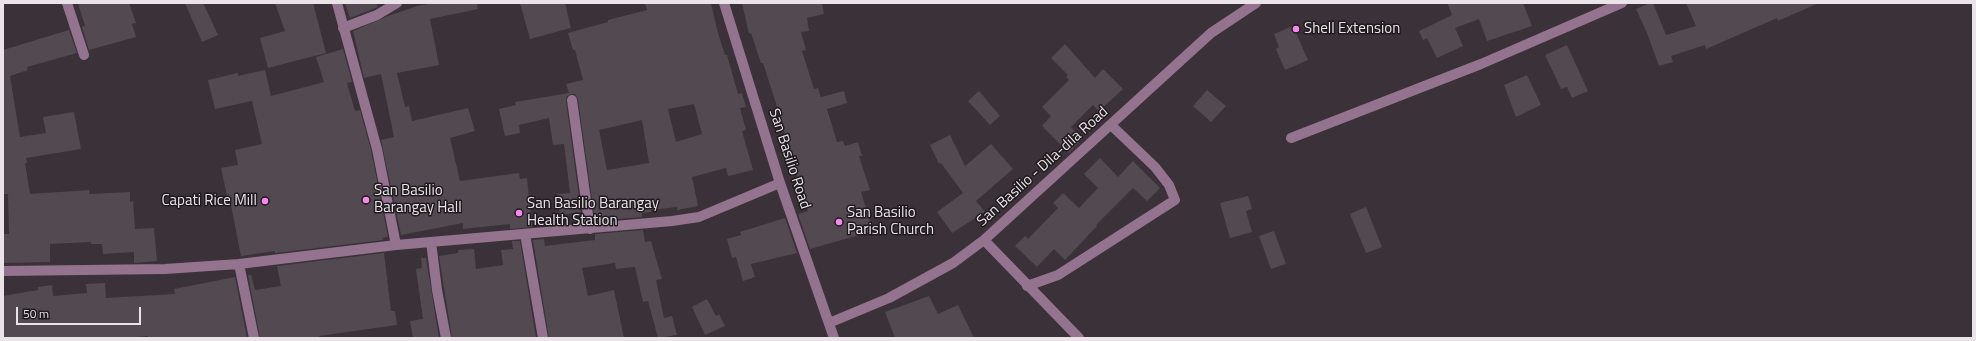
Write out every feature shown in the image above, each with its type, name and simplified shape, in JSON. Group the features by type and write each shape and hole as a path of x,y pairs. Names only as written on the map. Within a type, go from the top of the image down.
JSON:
{"street":[{"path":"67,3 84,55"},
{"path":"337,3 377,149 396,245"},
{"path":"343,28 377,15 397,3"},
{"name":"San Basilio Road","path":"724,3 780,183 834,338"},
{"name":"San Basilio - Dila-dila Road","path":"829,323 889,298 954,263 984,240 1112,126 1211,33 1256,3"},
{"path":"1291,138 1481,64 1622,3"},
{"path":"572,100 590,229"},
{"path":"1027,286 1058,275 1175,200 1169,185 1155,167 1112,126"},
{"path":"3,271 165,269 239,264 396,245 672,221 699,217 780,183"},
{"path":"525,234 543,338"},
{"path":"984,240 1078,338"},
{"path":"431,242 437,290 446,338"},
{"path":"239,264 254,338"}],"building":[{"path":"78,3 129,3 136,23 132,24 136,37 89,50 82,27 85,26"},
{"path":"185,3 203,3 218,35 202,42"},
{"path":"275,3 313,3 326,53 268,68 260,38 285,31"},
{"path":"345,3 376,3 378,7 350,18"},
{"path":"435,3 477,3 478,9 430,19 439,65 397,73 405,107 409,106 412,121 468,108 475,131 450,138 460,181 519,173 520,179 527,178 532,227 510,229 510,224 463,229 463,223 401,235 381,140 394,137 381,74 364,78 353,31 388,16 417,6"},
{"path":"520,3 565,3 571,28 530,39"},
{"path":"645,3 711,3 718,33 725,55 727,55 738,94 742,93 746,107 740,108 746,130 742,131 753,170 728,176 726,168 692,177 698,206 677,210 677,207 651,210 651,212 642,213 642,217 595,221 578,99 575,94 571,94 566,97 566,101 581,212 560,215 557,194 570,193 564,144 553,145 549,118 519,125 520,133 505,136 499,109 516,105 515,102 569,93 566,84 583,80 575,50 573,50 568,33 608,22 608,20 647,10","holes":["694,104 702,134 676,142 668,109","642,120 649,163 607,170 599,130"]},
{"path":"742,3 822,3 824,14 807,18 809,31 801,32 806,50 802,51 814,89 818,88 821,97 844,91 847,103 827,109 837,142 843,141 845,146 858,142 862,156 859,156 870,190 861,192 873,231 810,249 798,214 808,211 796,173 793,174 783,145 787,143 781,119 763,63 761,63 751,33 749,34"},
{"path":"1447,3 1523,3 1532,26 1487,41 1479,19 1455,28 1463,46 1437,58 1427,38 1423,40 1419,31 1452,15"},
{"path":"1653,3 1666,35 1696,26 1686,3 1819,3 1778,21 1777,18 1706,49 1705,45 1671,56 1673,62 1659,66 1647,33 1636,9"},
{"path":"1293,26 1308,60 1285,70 1276,49 1279,47 1274,34"},
{"path":"69,30 77,53 27,67 28,70 10,76 20,137 46,133 43,117 74,112 81,149 26,158 27,163 25,163 30,194 89,190 89,194 130,192 130,202 133,201 135,229 154,228 157,261 134,263 134,252 103,254 102,244 91,244 91,242 50,244 50,262 3,263 3,234 9,234 8,194 3,194 3,50"},
{"path":"1065,44 1095,78 1103,69 1123,89 1099,111 1093,105 1071,127 1082,139 1069,153 1042,126 1051,116 1042,107 1069,80 1066,77 1068,75 1051,58"},
{"path":"1567,45 1588,91 1572,98 1567,87 1561,89 1545,55"},
{"path":"343,49 352,82 347,83 355,111 360,110 371,150 388,237 382,238 383,240 241,256 229,195 227,196 221,168 238,165 235,150 262,144 252,101 215,109 208,80 238,73 238,76 265,70 271,96 324,82 316,57"},
{"path":"1527,75 1541,105 1516,117 1504,85"},
{"path":"1207,90 1226,106 1211,122 1193,106"},
{"path":"979,91 1000,116 990,125 968,101"},
{"path":"950,135 965,166 991,144 1013,169 976,201 985,212 952,233 937,212 963,193 941,163 939,164 930,145"},
{"path":"1100,158 1118,177 1133,161 1160,188 1147,201 1133,188 1096,225 1097,226 1065,260 1054,249 1037,267 1015,246 1025,236 1028,239 1058,208 1053,203 1063,193 1079,208 1098,188 1084,174"},
{"path":"1248,196 1252,209 1246,211 1252,232 1230,238 1220,203"},
{"path":"1366,207 1382,247 1366,253 1350,214"},
{"path":"785,218 797,253 751,264 755,277 743,281 736,257 732,258 727,239 741,235 740,232"},
{"path":"643,230 645,242 651,241 662,279 656,280 664,318 672,316 677,335 658,338 648,301 643,302 635,267 616,269 615,263 582,268 588,296 614,290 624,338 549,338 533,240 544,239 545,246 595,240 595,234"},
{"path":"1274,231 1286,264 1271,269 1259,236"},
{"path":"512,241 520,241 536,338 452,338 439,256 458,253 458,250 474,249 476,269 503,265 501,250 513,249"},
{"path":"384,253 391,311 395,311 397,325 319,336 320,338 260,338 248,275 251,275 255,290 281,286 277,266"},
{"path":"421,258 426,258 439,338 413,338 410,321 423,319 416,269 422,268"},
{"path":"235,277 247,338 148,338 148,336 126,338 3,338 3,296 38,290 38,287 52,285 53,296 87,293 86,284 105,283 106,298 175,294 174,289"},
{"path":"929,296 938,314 958,305 974,338 895,338 885,312"},
{"path":"707,299 716,316 719,314 725,326 705,335 692,307"}],"place":[{"name":"Shell Extension","path":"1296,29"},
{"name":"San Basilio Barangay Hall","path":"366,200"},
{"name":"Capati Rice Mill","path":"265,201"},
{"name":"San Basilio Barangay Health Station","path":"519,213"},
{"name":"San Basilio Parish Church","path":"839,222"}]}
